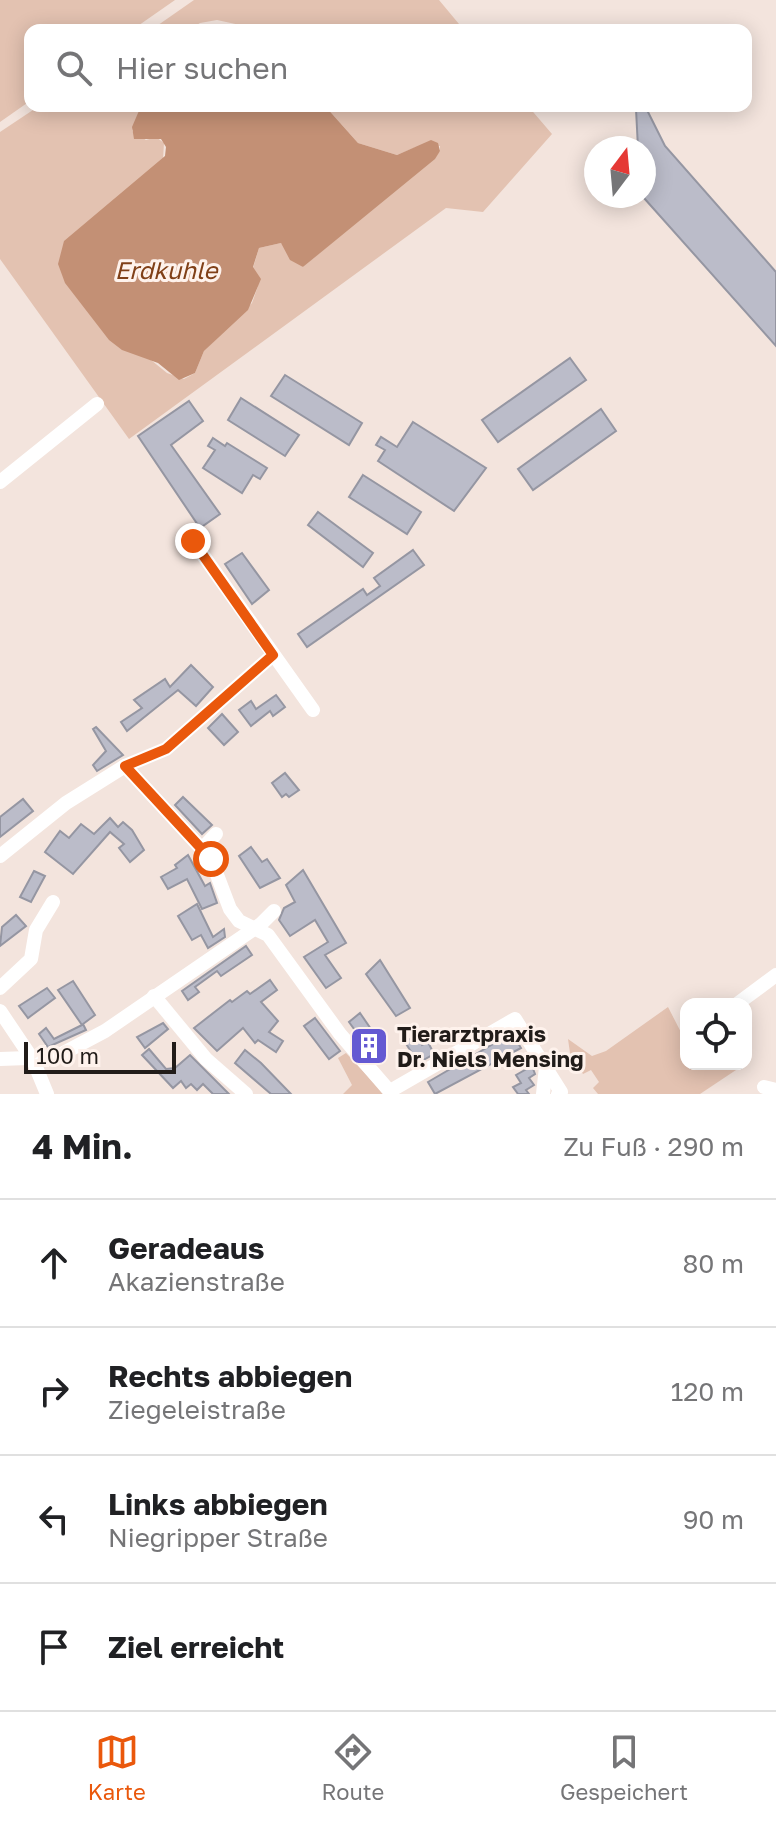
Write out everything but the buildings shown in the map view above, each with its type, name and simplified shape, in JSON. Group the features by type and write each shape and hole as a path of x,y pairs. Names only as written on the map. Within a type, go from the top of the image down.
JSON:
{"street":[{"path":"0,482 97,404"},
{"path":"193,541 313,710"},
{"path":"0,856 66,803 125,766 166,749 273,655"},
{"path":"125,766 203,848 211,859 230,909 239,921 268,935 340,1034 391,1092 515,1019 561,1092 558,1094"},
{"path":"203,848 216,834"},
{"path":"0,988 31,959 36,930 53,902"},
{"path":"0,1059 53,1058 81,1044 255,928 274,911"},
{"path":"745,998 776,975"},
{"path":"154,996 206,1059 246,1094"},
{"path":"0,1011 33,1060 47,1094"},
{"path":"543,1094 546,1067"}],"shaded area":[{"path":"0,0 175,0 141,24 24,24 24,105 0,122"},
{"path":"194,0 439,0 459,24 235,24 217,20 198,24 160,24"},
{"path":"30,112 139,112 132,131 146,140 156,137 164,143 151,360 167,373 184,379 195,373 204,351 252,303 258,286 253,268 259,248 281,243 303,267 440,151 440,146 416,147 397,155 358,143 330,112 533,112 552,134 483,212 446,208 129,439 0,259 0,132"},
{"path":"668,1007 680,1030 680,1070 736,1070 700,1094 598,1094 593,1088 599,1082 591,1070 583,1074 570,1053 568,1039 592,1056 606,1051"},
{"path":"346,1053 384,1094 343,1094 352,1085 338,1058"}],"water":[{"name":"Erdkuhle","path":"138,112 330,112 358,143 397,155 431,140 438,143 440,151 435,159 303,267 290,260 281,243 259,248 253,267 261,279 248,310 204,351 195,373 179,380 158,363 122,350 109,340 65,283 58,264 64,241 165,156 166,147 161,139 134,139 132,127"}],"place":[{"name":"Tierarztpraxis Dr. Niels Mensing","path":"369,1046"}],"route":[{"path":"193,541 273,655 166,749 125,766 185,826 211,859"}]}
